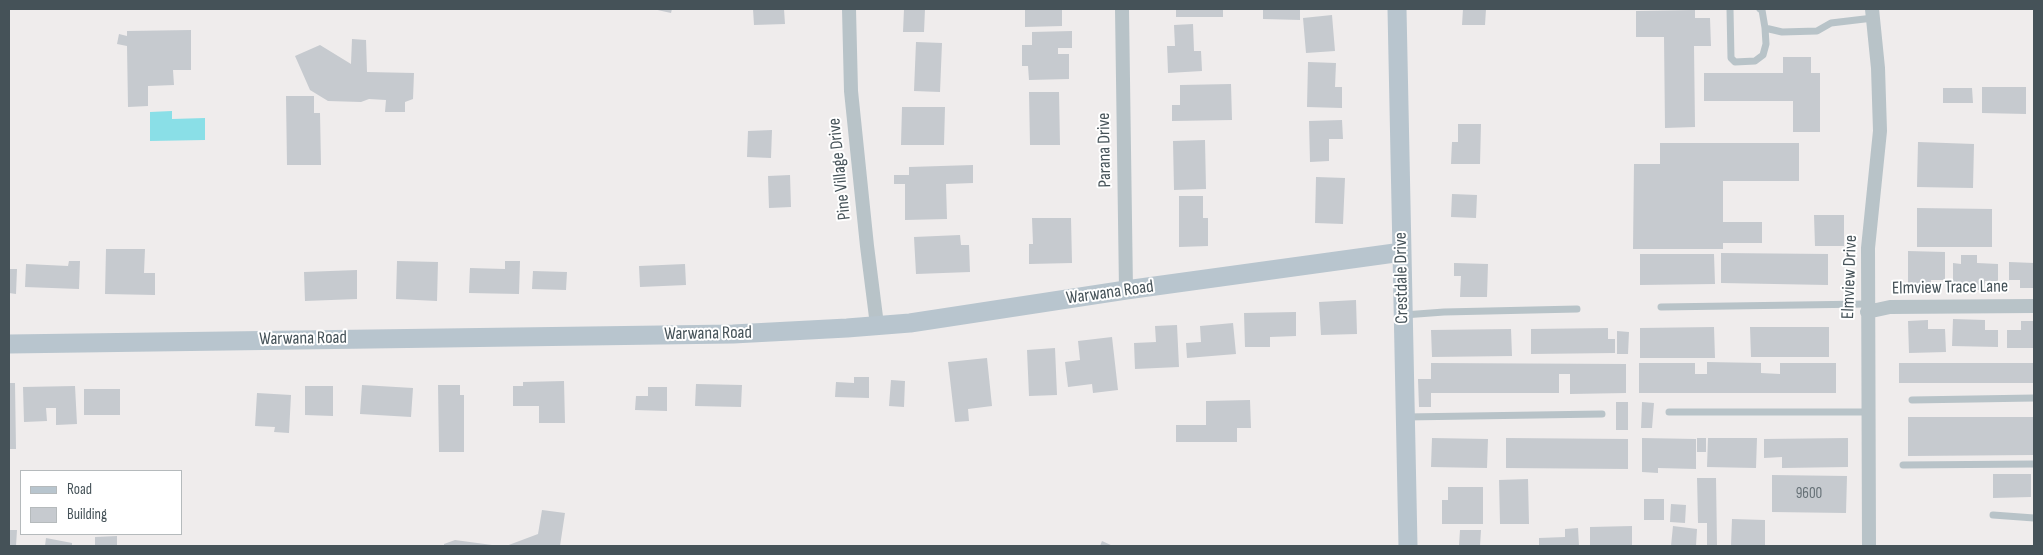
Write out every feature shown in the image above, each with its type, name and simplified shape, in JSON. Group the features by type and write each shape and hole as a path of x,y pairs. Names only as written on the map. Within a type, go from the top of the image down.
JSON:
{"street":[{"name":"Pine Village Drive","path":"849,9 851,91 877,325"},
{"name":"Parana Drive","path":"1122,9 1126,290"},
{"name":"Crestdale Drive","path":"1397,9 1408,546"},
{"name":"Elmview Drive","path":"1869,546 1867,412 1868,248 1880,131 1878,68 1872,13"},
{"name":"Warwana Road","path":"9,344 733,334 910,323 1126,290 1402,252"},
{"name":"Elmview Trace Lane","path":"1867,308 2034,306"}],"lane":[{"path":"1730,9 1731,58 1735,62 1755,61 1763,55 1766,44 1765,28 1762,10 1760,9"},
{"path":"1765,28 1782,32 1810,32 1817,31 1837,21 1872,13"},
{"path":"1661,307 1867,308"},
{"path":"1403,315 1444,312 1578,309"},
{"path":"1912,400 2034,398"},
{"path":"1669,412 1867,412"},
{"path":"1405,417 1602,414"},
{"path":"1903,465 2034,464"},
{"path":"1993,515 2034,518"}],"water":[{"path":"172,111 172,119 205,118 205,140 150,141 150,112"}],"building":[{"path":"653,9 672,9 671,13"},
{"path":"753,9 784,9 785,24 754,25"},
{"path":"904,9 925,9 924,32 903,32"},
{"path":"1025,9 1062,9 1062,26 1025,27"},
{"path":"1176,9 1223,9 1223,17 1176,17"},
{"path":"1263,9 1300,9 1300,20 1263,19"},
{"path":"1463,9 1486,9 1485,25 1462,25"},
{"path":"1695,10 1695,18 1710,18 1711,46 1694,46 1695,127 1665,128 1664,37 1636,37 1636,11"},
{"path":"1332,15 1335,51 1306,53 1303,18"},
{"path":"1193,24 1194,51 1201,51 1202,71 1168,73 1167,46 1175,46 1174,25"},
{"path":"191,30 191,70 173,70 174,85 148,86 148,106 128,107 127,46 117,44 119,34 127,36 127,31"},
{"path":"1072,31 1072,48 1058,48 1058,54 1069,54 1069,79 1029,80 1028,66 1022,66 1022,45 1032,45 1032,32"},
{"path":"352,39 366,40 367,72 414,73 413,99 405,102 405,112 385,112 386,100 369,99 361,102 328,101 310,90 295,56 320,45 351,64"},
{"path":"916,42 942,43 940,92 914,91"},
{"path":"1783,57 1811,57 1811,73 1820,73 1820,132 1793,132 1793,101 1704,101 1704,73 1783,73"},
{"path":"1308,62 1336,63 1335,87 1342,87 1342,108 1307,107"},
{"path":"1231,84 1232,120 1172,121 1172,105 1180,105 1180,85"},
{"path":"1982,87 2026,87 2026,114 1982,113"},
{"path":"1943,88 1972,88 1973,103 1943,103"},
{"path":"1029,92 1059,92 1060,145 1030,145"},
{"path":"286,96 314,96 314,113 320,113 321,165 287,165"},
{"path":"902,107 945,107 944,145 901,145"},
{"path":"1342,120 1343,139 1329,139 1329,161 1310,162 1309,121"},
{"path":"1458,124 1481,124 1480,164 1451,164 1452,142 1458,142"},
{"path":"772,130 771,158 747,157 748,131"},
{"path":"1205,140 1206,189 1174,190 1173,141"},
{"path":"1918,142 1974,144 1973,188 1917,187"},
{"path":"1660,143 1799,143 1799,181 1723,181 1723,222 1762,222 1762,243 1723,243 1723,249 1633,249 1634,164 1660,164"},
{"path":"973,165 973,183 946,184 947,219 905,220 905,184 894,184 894,175 909,175 909,167"},
{"path":"790,175 791,207 769,208 768,176"},
{"path":"1316,177 1345,178 1343,224 1315,223"},
{"path":"1452,194 1477,195 1476,218 1451,217"},
{"path":"1179,196 1203,196 1203,218 1208,218 1208,246 1179,247"},
{"path":"1917,208 1992,209 1992,247 1917,247"},
{"path":"1814,215 1844,215 1844,246 1815,246"},
{"path":"1032,218 1071,218 1072,263 1029,264 1029,244 1033,244"},
{"path":"960,235 961,245 969,245 970,272 916,274 914,237"},
{"path":"106,249 145,249 144,273 155,273 155,295 105,294"},
{"path":"1908,251 1945,252 1945,280 1931,280 1930,291 1908,291"},
{"path":"1721,253 1828,254 1828,285 1721,283"},
{"path":"1640,254 1714,254 1715,284 1640,285"},
{"path":"1961,255 1977,255 1977,263 1998,264 1998,281 1985,281 1984,290 1953,290 1953,263 1961,264"},
{"path":"69,261 80,261 79,289 25,287 26,264 68,266"},
{"path":"397,261 438,262 437,301 396,299"},
{"path":"505,261 520,261 519,294 469,293 470,268 505,269"},
{"path":"2009,262 2034,263 2034,288 2020,288 2020,280 2009,280"},
{"path":"1454,263 1488,264 1487,297 1460,297 1461,276 1454,276"},
{"path":"685,264 686,285 640,287 639,266"},
{"path":"9,269 17,269 16,294 9,293"},
{"path":"357,270 357,299 305,301 304,272"},
{"path":"533,271 567,272 566,290 532,289"},
{"path":"1356,300 1357,334 1321,335 1319,302"},
{"path":"1296,312 1296,336 1270,337 1270,347 1245,347 1244,313"},
{"path":"1953,319 1985,320 1985,330 1998,330 1998,347 1952,346"},
{"path":"1928,320 1928,329 1945,329 1946,352 1909,353 1908,321"},
{"path":"2021,321 2034,321 2034,348 2007,348 2007,330 2021,330"},
{"path":"1233,323 1236,354 1187,358 1186,343 1201,342 1200,326"},
{"path":"1177,325 1179,367 1135,369 1134,343 1156,342 1155,326"},
{"path":"1714,327 1715,358 1640,358 1640,328"},
{"path":"1750,327 1829,327 1829,357 1751,357"},
{"path":"1608,328 1608,339 1615,339 1615,353 1531,354 1531,329"},
{"path":"1511,329 1512,356 1432,357 1431,330"},
{"path":"1617,331 1629,332 1628,354 1617,354"},
{"path":"1112,337 1118,390 1093,393 1092,384 1068,387 1065,362 1080,360 1078,341"},
{"path":"1055,348 1057,395 1029,396 1027,350"},
{"path":"987,358 992,406 968,409 969,421 955,422 948,362"},
{"path":"1707,362 1761,363 1761,373 1780,374 1780,363 1836,363 1836,393 1639,393 1639,363 1695,363 1695,374 1707,374"},
{"path":"1431,363 1626,364 1626,393 1570,394 1570,374 1559,374 1559,393 1431,393 1431,407 1419,407 1418,379 1431,379"},
{"path":"1899,363 2034,363 2034,383 1899,383"},
{"path":"854,377 869,377 869,398 835,397 836,382 854,383"},
{"path":"891,380 905,381 904,407 889,406"},
{"path":"564,381 565,423 539,423 539,406 513,406 513,386 523,386 523,382"},
{"path":"9,383 15,383 16,449 9,449"},
{"path":"696,384 742,385 741,407 695,406"},
{"path":"362,385 413,388 411,417 360,414"},
{"path":"438,385 460,385 460,395 464,395 464,452 439,452"},
{"path":"75,386 77,424 56,425 56,408 46,408 47,421 24,422 23,387"},
{"path":"305,386 333,386 333,416 305,415"},
{"path":"648,387 667,387 667,411 635,410 636,396 648,396"},
{"path":"84,389 120,389 120,415 84,415"},
{"path":"257,393 291,395 289,433 274,432 275,427 255,426"},
{"path":"1250,400 1251,428 1237,428 1237,442 1176,442 1176,425 1206,425 1206,401"},
{"path":"1616,402 1628,402 1628,430 1616,430"},
{"path":"1642,402 1654,403 1652,428 1641,428"},
{"path":"1908,417 2034,417 2034,455 1908,456"},
{"path":"1432,438 1488,439 1487,468 1431,467"},
{"path":"1506,438 1628,439 1628,469 1506,468"},
{"path":"1642,438 1696,439 1696,469 1658,468 1658,473 1642,472"},
{"path":"1697,438 1706,438 1706,452 1697,452"},
{"path":"1708,438 1757,438 1756,468 1707,467"},
{"path":"1848,438 1848,467 1782,468 1782,457 1764,458 1764,439"},
{"path":"1993,474 2031,474 2031,497 1993,498"},
{"path":"1772,475 1847,476 1846,513 1772,512"},
{"path":"1697,478 1716,478 1717,546 1707,546 1707,523 1698,523"},
{"path":"1528,479 1529,524 1500,524 1499,480"},
{"path":"1448,487 1483,487 1483,524 1442,524 1442,500 1448,500"},
{"path":"1644,499 1664,499 1664,520 1644,520"},
{"path":"1671,504 1686,505 1685,523 1670,522"},
{"path":"542,510 565,513 560,546 506,546 538,534"},
{"path":"1732,519 1765,520 1765,546 1731,546"},
{"path":"1632,526 1632,546 1590,546 1590,527"},
{"path":"1673,526 1697,529 1696,546 1671,546"},
{"path":"1578,528 1579,546 1539,546 1539,538 1565,537 1565,529"},
{"path":"9,530 17,530 16,546 9,546"},
{"path":"1460,530 1481,530 1480,546 1459,546"},
{"path":"117,536 117,546 95,546 95,537"},
{"path":"46,538 72,543 72,546 45,546"},
{"path":"455,540 492,546 444,546 444,544"},
{"path":"1102,541 1113,546 1100,546"}]}
